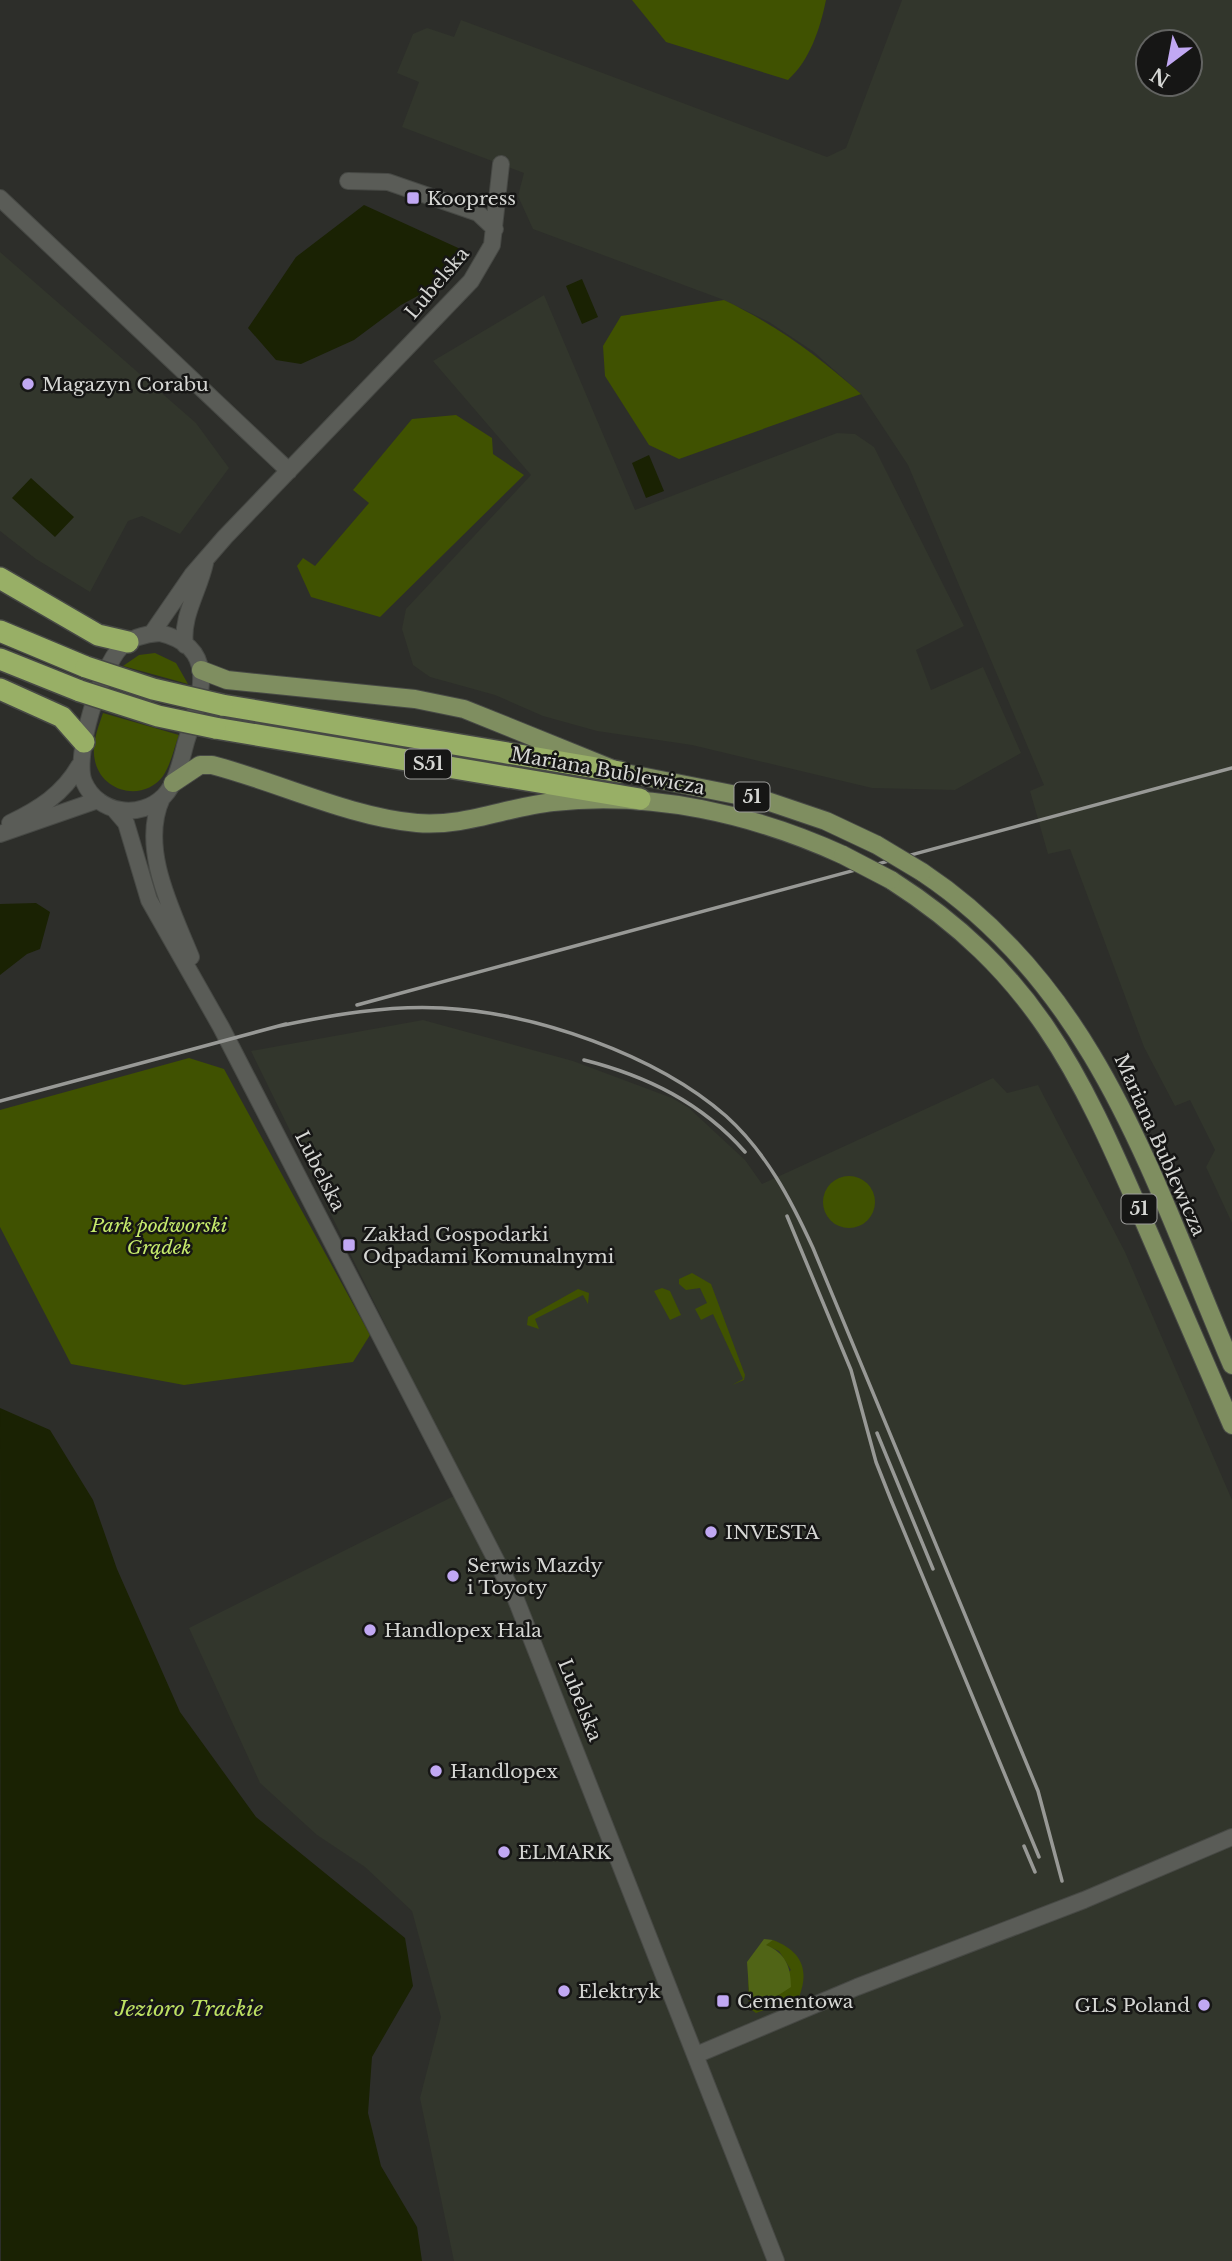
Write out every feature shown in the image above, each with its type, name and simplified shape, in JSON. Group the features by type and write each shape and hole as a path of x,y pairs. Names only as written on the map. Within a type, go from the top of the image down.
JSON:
{"highway":[{"path":"0,578 98,635 128,642"},
{"name":"Mariana Bublewicza","path":"0,631 86,667 153,689 222,705 620,772"},
{"name":"Mariana Bublewicza","path":"0,659 80,691 158,716 215,728 640,799"},
{"path":"0,689 62,717 84,742"}],"main road":[{"path":"201,670 227,680 415,699 464,709 620,772"},
{"path":"167,790 200,765 212,765 370,814 435,823 460,822 555,802 640,799"},
{"name":"Mariana Bublewicza","path":"620,772 766,801 826,821 877,845 922,872 972,909 1012,946 1053,994 1090,1047 1131,1129 1232,1365"},
{"name":"Mariana Bublewicza","path":"640,799 746,820 843,855 891,880 943,916 977,945 1013,983 1055,1037 1098,1115 1232,1425"}],"street":[{"name":"Lubelska","path":"152,634 192,575 225,537 471,281 484,263 495,229 501,164"},
{"path":"348,181 388,182 478,213 495,229"},
{"path":"0,198 289,471"},
{"path":"201,670 186,645 183,631 205,563"},
{"path":"0,828 51,800 68,786 79,766 107,670 128,642 152,634 167,635 186,645"},
{"name":"Lubelska","path":"201,670 201,694 167,790 154,818 153,830 167,900 221,1027"},
{"path":"79,766 88,790 98,800 114,809 140,810 167,790"},
{"path":"0,834 98,800"},
{"name":"Lubelska","path":"114,809 126,823 149,900 221,1027 515,1597 776,2261"},
{"path":"696,2055 857,1987 1084,1900 1232,1837"}],"shaded area":[{"path":"902,0 1232,0 1232,1223 1206,1167 1215,1150 1190,1100 1175,1106 1144,1047 1070,849 1048,854 1030,791 1044,785 908,465 861,394 814,352 769,322 724,300 533,229 518,196 524,173 402,127 419,82 397,73 413,34 427,28 454,37 461,20 827,157 846,148"},
{"path":"0,252 196,423 229,468 180,534 142,516 128,521 90,592 36,559 0,531"},
{"path":"544,295 635,510 837,433 855,434 874,447 964,626 916,650 931,690 983,667 1021,753 955,790 872,788 692,745 597,731 543,716 495,695 430,677 413,665 402,629 406,609 531,475 433,361"},
{"path":"423,1020 573,1061 672,1098 689,1108 745,1160 762,1184 993,1078 1007,1093 1038,1085 1125,1252 1232,1500 1232,2261 454,2261 420,2098 441,2017 412,1911 365,1867 317,1835 260,1783 189,1628 466,1490 251,1051"}],"green space":[{"path":"632,0 826,0 813,43 796,72 788,80 666,42"},
{"path":"724,300 796,342 861,394 679,459 649,445 605,376 603,346 621,316"},
{"path":"456,415 492,438 493,454 524,475 380,617 311,597 297,566 303,558 315,566 369,503 353,490 412,419"},
{"path":"155,653 176,663 188,684 123,666 139,655"},
{"path":"103,713 179,735 166,771 155,784 135,791 125,790 115,787 99,772 94,749"},
{"name":"Park podworski Grądek","path":"189,1058 224,1069 370,1335 353,1362 184,1385 71,1364 0,1227 0,1110"},
{"path":"849,1176 868,1183 875,1202 868,1221 849,1228 830,1221 823,1202 830,1183"},
{"path":"692,1273 711,1284 745,1375 744,1380 732,1385 743,1379 713,1314 701,1320 695,1309 707,1303 700,1288 686,1290 679,1284 679,1279"},
{"path":"662,1288 670,1291 681,1315 670,1320 654,1291"},
{"path":"578,1289 589,1293 588,1304 583,1295 535,1319 539,1329 527,1325 528,1317"},
{"path":"764,1939 773,1940 766,1945 786,1961 791,1987 774,1998 750,2004 747,1962"},
{"path":"773,1940 783,1944 801,1962 804,1978 802,1987 799,1997 756,2013 749,2008 748,1972 751,2003 791,1970 779,1951 765,1945"}],"water":[{"path":"364,205 467,252 443,282 401,305 354,340 301,364 276,360 248,328 296,257"},
{"path":"582,279 598,317 582,324 566,286"},
{"path":"649,455 664,491 646,498 632,463"},
{"path":"31,478 74,517 55,537 12,498"},
{"path":"36,903 50,912 40,949 27,954 0,975 0,904"},
{"name":"Jezioro Trackie","path":"0,1408 50,1430 93,1500 117,1569 180,1712 256,1817 405,1938 413,1986 372,2057 368,2113 381,2166 417,2227 422,2261 1,2261"}],"railway":[{"path":"357,1005 1232,768"},
{"path":"279,1026 381,1009 422,1007 516,1018 554,1028 629,1056 697,1094 740,1130 776,1178 813,1248 1038,1791 1062,1881"},
{"path":"0,1101 286,1024"},
{"path":"584,1060 630,1074 672,1094 711,1119 745,1152"},
{"path":"787,1216 851,1370 876,1462 1039,1857"},
{"path":"877,1433 933,1569"},
{"path":"1024,1846 1035,1872"}],"place":[{"name":"Koopress","path":"413,198"},
{"name":"Magazyn Corabu","path":"28,384"},
{"name":"Zakład Gospodarki Odpadami Komunalnymi","path":"349,1245"},
{"name":"INVESTA","path":"711,1532"},
{"name":"Serwis Mazdy i Toyoty","path":"453,1576"},
{"name":"Handlopex Hala","path":"370,1630"},
{"name":"Handlopex","path":"436,1771"},
{"name":"ELMARK","path":"504,1852"},
{"name":"Elektryk","path":"564,1991"},
{"name":"Cementowa","path":"723,2001"},
{"name":"GLS Poland","path":"1204,2005"}]}
